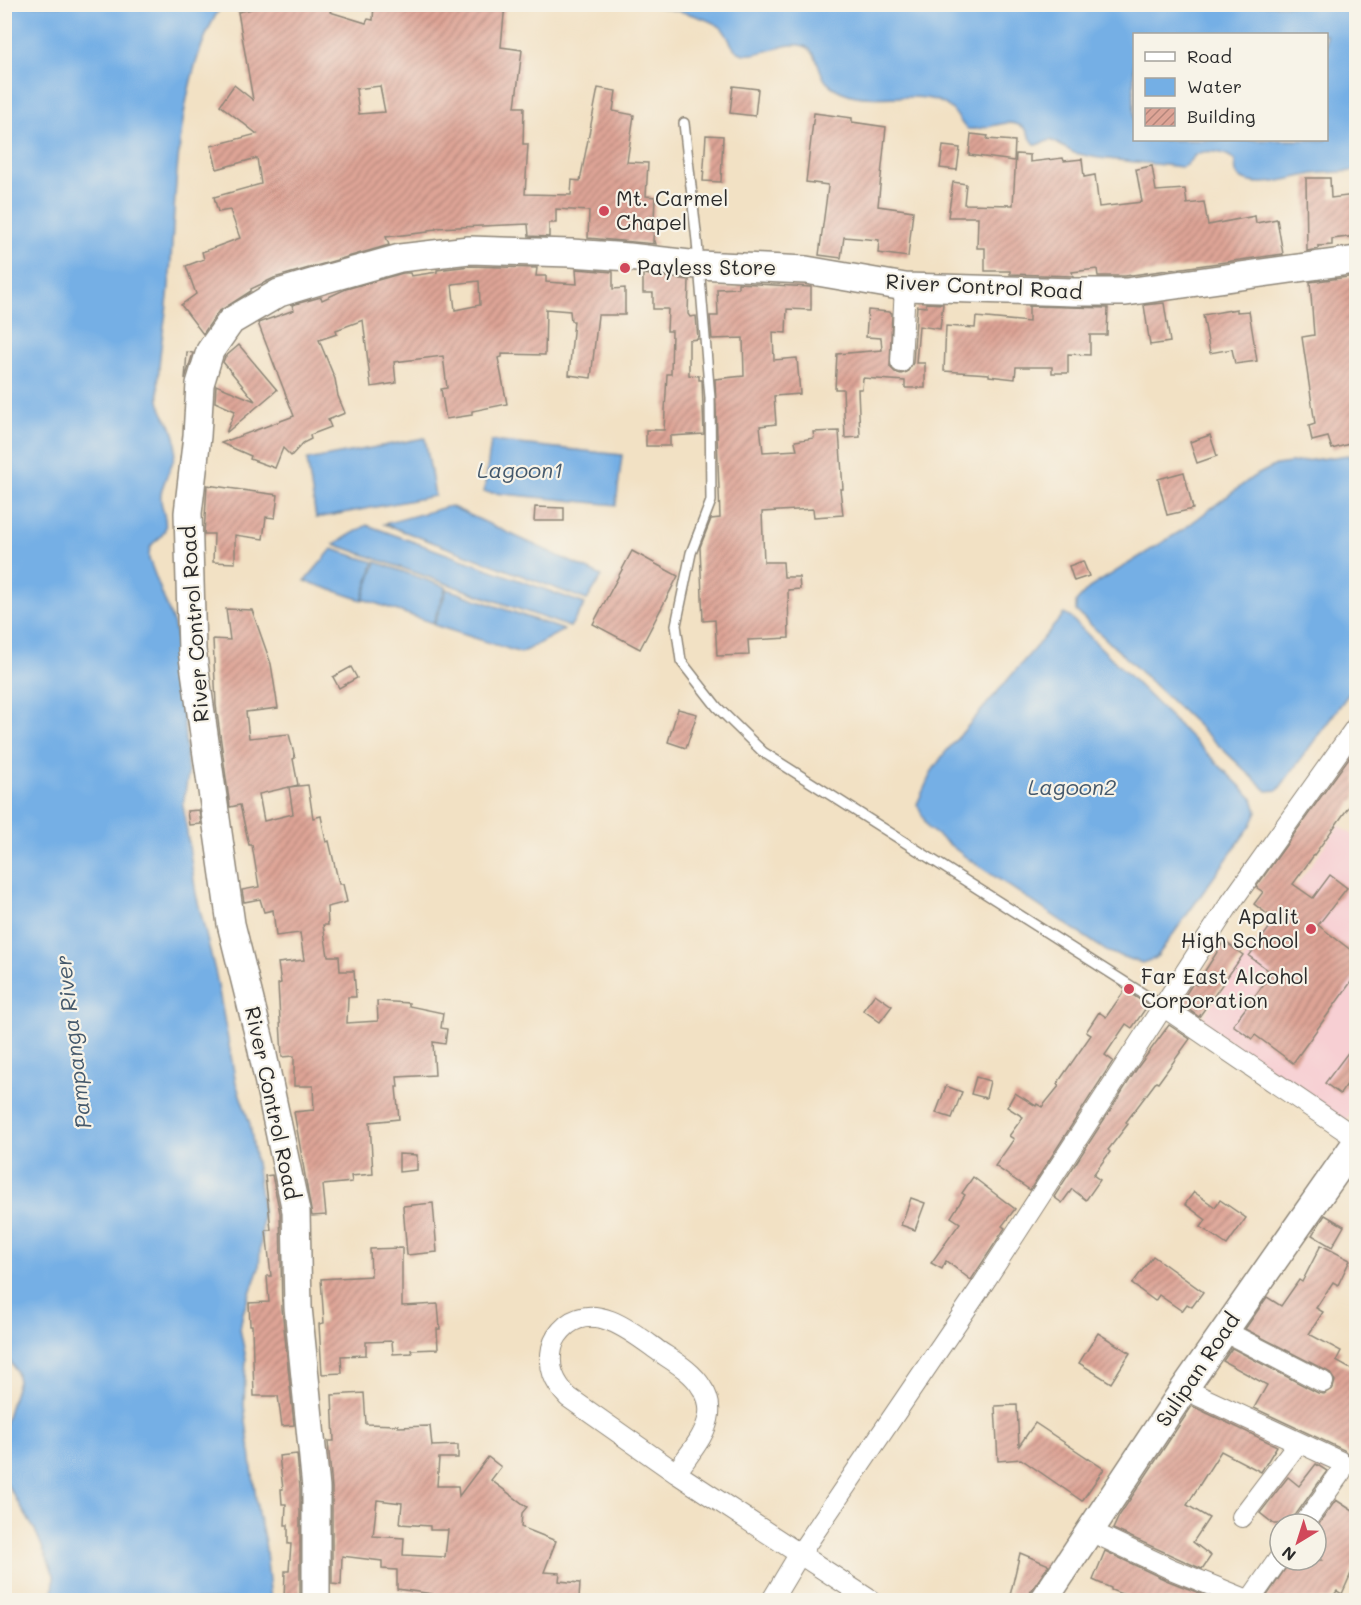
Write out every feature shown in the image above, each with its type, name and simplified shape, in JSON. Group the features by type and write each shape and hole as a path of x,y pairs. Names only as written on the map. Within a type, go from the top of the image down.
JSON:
{"street":[{"name":"River Control Road","path":"316,1600 316,1488 298,1307 296,1211 260,1041 231,924 192,650 188,513 200,384 210,351 231,321 279,293 399,258 469,250 629,257 698,265 806,270 905,287 1073,292 1126,292 1356,260"},
{"path":"901,362 905,287"},
{"path":"772,1600 799,1555 979,1290 1250,874 1356,727"},
{"path":"1164,1007 1356,1138"},
{"name":"Sulipan Road","path":"1044,1600 1184,1389 1356,1143"},
{"path":"676,1473 706,1427 710,1413 708,1399 701,1386 687,1371 639,1337 613,1322 597,1317 583,1317 571,1322 560,1331 553,1344 550,1359 551,1373 559,1388 582,1408 676,1473 870,1600"},
{"path":"1224,1331 1323,1382"},
{"path":"1184,1389 1342,1464 1339,1475 1313,1512"},
{"path":"1242,1517 1298,1443"},
{"path":"1090,1531 1171,1569 1249,1600 1269,1572"}],"lane":[{"path":"684,123 710,398 711,501 691,553 676,625 681,661 717,707 764,752 1164,1007"}],"shaded area":[{"name":"Apalit High School","path":"1339,825 1356,837 1356,1106 1345,1122 1200,1021"}],"water":[{"name":"Pampanga River","path":"5,5 222,5 206,36 194,70 185,107 158,387 160,406 175,436 176,449 161,494 165,529 151,547 149,559 174,625 182,665 182,702 188,775 183,805 196,894 216,975 236,1083 250,1124 263,1209 259,1268 243,1313 240,1329 246,1358 244,1405 258,1514 265,1542 271,1600 53,1600 54,1575 35,1530 6,1483 5,1423 18,1381 16,1371 5,1352"},
{"path":"649,5 1356,5 1356,171 1319,173 1277,182 1257,183 1240,178 1236,172 1235,161 1228,155 1217,152 1197,154 1182,167 1098,158 1074,153 1051,140 1036,145 1026,130 1015,124 967,129 953,110 928,98 860,97 839,90 825,80 815,56 809,48 804,46 790,45 761,53 740,53 723,29 694,15"},
{"path":"425,438 435,496 316,518 307,460"},
{"name":"Lagoon1","path":"491,441 622,455 616,505 484,492"},
{"path":"1348,455 1356,465 1356,684 1278,790 1267,791 1076,611 1076,602 1089,588 1181,531 1253,477 1276,465"},
{"path":"450,506 602,576 587,600 384,524"},
{"path":"367,525 585,604 570,627 334,544"},
{"path":"332,549 374,562 362,600 305,581"},
{"path":"376,562 446,587 433,623 363,599"},
{"path":"447,589 564,630 521,653 434,625"},
{"name":"Lagoon2","path":"1064,614 1070,617 1253,799 1257,812 1251,825 1156,958 1142,963 1108,952 967,858 928,828 917,804 932,771 944,754"}],"building":[{"path":"275,4 332,4 330,12 366,23 368,19 373,20 374,4 420,4 431,9 433,4 505,4 501,47 522,50 515,107 524,107 523,144 528,144 525,194 571,195 572,180 580,181 598,88 616,91 613,111 634,115 627,162 648,163 646,196 655,197 653,242 655,241 656,244 588,238 589,211 556,209 556,223 549,223 549,237 529,236 528,224 436,228 428,232 386,237 389,245 274,278 251,289 218,312 203,334 181,305 196,294 186,266 204,259 202,252 240,238 230,210 218,212 214,197 261,184 257,158 217,169 211,146 257,134 220,105 234,85 253,100 238,12","holes":["380,86 385,112 359,114 356,89"]},
{"path":"733,86 758,89 755,116 730,113"},
{"path":"814,113 852,118 852,122 886,127 878,206 913,211 908,257 878,253 879,240 844,237 841,258 819,255 828,185 806,182"},
{"path":"971,134 988,136 987,139 1015,141 1014,161 969,155"},
{"path":"706,135 723,136 721,182 703,181"},
{"path":"943,146 960,148 957,170 940,168"},
{"path":"1016,154 1030,155 1030,162 1063,158 1064,161 1082,159 1084,177 1095,175 1099,207 1142,202 1136,169 1152,166 1156,191 1185,189 1187,204 1204,202 1208,225 1255,216 1256,223 1277,219 1283,254 1125,276 1098,276 1097,269 1072,272 1073,276 985,271 985,248 977,248 978,217 948,217 953,182 966,184 964,204 1013,205"},
{"path":"1306,178 1330,178 1331,198 1355,195 1356,236 1332,239 1332,245 1318,246 1318,249 1307,251"},
{"path":"470,266 537,268 536,276 546,276 546,282 577,284 576,269 613,272 613,289 625,288 625,315 598,315 591,378 569,375 574,321 571,321 570,311 546,309 545,355 502,354 502,357 498,358 507,404 472,411 472,415 446,419 441,389 447,388 443,356 394,362 396,383 371,387 363,320 336,330 337,334 319,340 335,379 338,396 345,413 328,420 331,427 310,435 311,439 303,443 291,456 283,448 275,468 250,459 251,456 221,443 294,416 258,323 294,310 292,305 321,297 322,300 346,289 403,273 410,273 411,276 437,272 437,270","holes":["479,281 480,305 455,310 452,284"]},
{"path":"643,274 689,280 688,314 690,317 696,316 698,339 689,340 689,375 699,376 699,380 702,380 704,434 670,436 670,446 646,446 646,430 664,430 667,374 671,374 672,331 667,331 668,309 653,309 653,293 643,293"},
{"path":"1356,276 1356,442 1332,449 1328,437 1312,441 1309,426 1315,424 1302,337 1314,335 1310,282"},
{"path":"738,283 811,287 811,310 787,309 786,333 773,332 774,360 797,358 800,394 774,396 776,424 760,426 763,452 797,450 795,441 814,438 813,432 839,431 843,515 814,517 813,509 762,512 764,562 783,562 784,577 799,577 800,589 788,590 789,638 748,640 749,655 717,656 715,620 703,621 700,547 711,519 720,518 715,379 744,376 743,338 712,339 710,316 718,316 717,289 738,288"},
{"path":"926,303 943,304 940,329 919,326 916,363 925,363 925,388 905,388 905,381 863,378 862,389 858,389 860,437 845,438 843,389 835,389 837,354 882,350 881,338 866,337 868,310 889,312 892,313 890,367 901,374 907,372 913,363 917,306 926,307"},
{"path":"1164,303 1170,342 1150,345 1144,305"},
{"path":"1029,306 1108,308 1107,335 1090,335 1090,355 1068,354 1068,373 1052,373 1052,367 1016,367 1015,379 989,376 989,374 944,371 946,326 975,328 976,317 1029,322"},
{"path":"1237,309 1237,312 1249,311 1257,361 1235,364 1232,349 1210,353 1203,315"},
{"path":"239,345 277,390 226,433 235,411 215,402 216,385 255,401 223,362 225,357"},
{"path":"187,352 193,353 185,379"},
{"path":"1210,435 1217,456 1197,463 1190,442"},
{"path":"1184,472 1193,509 1167,515 1158,479"},
{"path":"207,485 278,495 275,518 266,517 263,539 235,535 235,563 213,562 214,534 204,534"},
{"path":"535,507 564,508 564,521 534,521"},
{"path":"632,551 678,576 640,649 593,624"},
{"path":"1083,561 1089,576 1074,581 1069,566"},
{"path":"226,609 252,610 271,664 278,708 246,712 249,738 289,734 298,785 290,787 308,785 313,818 321,816 326,842 329,841 339,884 343,884 347,902 327,907 328,925 323,925 328,956 339,956 340,971 354,971 356,997 348,997 347,1023 378,1021 377,1001 409,1003 409,1006 443,1013 441,1028 447,1029 445,1044 433,1042 435,1075 397,1077 399,1119 370,1122 373,1174 351,1176 352,1182 323,1185 326,1215 312,1216 294,1112 314,1110 313,1086 294,1086 294,1056 282,1057 278,984 281,983 278,963 304,960 300,933 276,936 273,910 264,912 260,899 244,902 242,890 259,887 252,845 249,845 240,805 230,807 216,705 213,639 230,640","holes":["289,787 293,814 264,821 259,794"]},
{"path":"351,667 357,678 339,688 333,677"},
{"path":"678,709 697,714 686,748 668,742"},
{"path":"1356,748 1356,797 1293,884 1313,898 1330,875 1347,888 1318,925 1356,954 1356,975 1293,1063 1255,1035 1252,1039 1233,1025 1272,973 1249,956 1275,920 1254,904 1263,892 1256,887"},
{"path":"199,810 201,824 189,825 187,811"},
{"path":"1224,941 1243,955 1199,1017 1180,1003 1193,983 1196,985"},
{"path":"1125,990 1148,1005 1132,1028 1126,1024 1105,1055 1113,1061 1030,1190 995,1166 1014,1139 1009,1136 1023,1117 1007,1107 1015,1093 1036,1106 1037,1104 1042,1107 1059,1086 1057,1084 1091,1035 1086,1032 1099,1012 1106,1017"},
{"path":"875,994 892,1006 880,1022 863,1010"},
{"path":"1169,1025 1190,1039 1126,1122 1128,1124 1093,1175 1100,1180 1086,1200 1072,1189 1062,1203 1054,1197 1138,1067"},
{"path":"1356,1042 1356,1072 1340,1094 1325,1083"},
{"path":"976,1077 990,1081 986,1098 971,1094"},
{"path":"946,1086 962,1092 952,1118 936,1113"},
{"path":"399,1154 417,1155 417,1170 399,1172"},
{"path":"272,1175 280,1213 282,1308 294,1425 282,1426 278,1396 254,1396 252,1325 250,1325 249,1303 269,1302 267,1276 271,1276 266,1230 271,1230 265,1176"},
{"path":"973,1177 1015,1209 1002,1226 1005,1228 971,1280 946,1261 942,1269 931,1263 960,1223 951,1217 965,1195 962,1193"},
{"path":"1194,1192 1215,1207 1220,1200 1246,1218 1227,1245 1201,1227 1206,1220 1185,1204"},
{"path":"911,1198 925,1203 915,1230 901,1225"},
{"path":"433,1203 437,1252 407,1255 403,1206"},
{"path":"1325,1215 1344,1226 1332,1247 1312,1235"},
{"path":"1321,1245 1350,1260 1338,1285 1333,1282 1316,1308 1323,1312 1309,1334 1341,1351 1336,1361 1356,1372 1356,1462 1344,1450 1254,1408 1267,1385 1223,1361 1232,1348 1318,1393 1324,1394 1333,1388 1335,1381 1329,1372 1245,1329 1267,1297 1281,1306 1299,1280 1302,1282"},
{"path":"402,1248 402,1306 438,1304 440,1329 437,1329 438,1349 411,1350 412,1353 393,1354 392,1341 366,1342 366,1355 341,1356 342,1373 322,1374 319,1324 324,1323 321,1279 371,1276 370,1249"},
{"path":"1153,1256 1203,1292 1192,1307 1187,1304 1182,1311 1159,1295 1155,1301 1132,1284"},
{"path":"1098,1333 1130,1353 1111,1383 1079,1363"},
{"path":"364,1393 366,1424 398,1425 398,1427 430,1426 432,1446 458,1445 458,1458 439,1458 437,1486 458,1486 459,1496 488,1457 501,1467 491,1480 527,1507 522,1513 521,1527 556,1541 544,1572 560,1573 559,1581 580,1583 579,1599 561,1597 561,1600 487,1598 487,1600 431,1600 432,1594 397,1589 397,1570 382,1569 382,1561 342,1556 341,1585 332,1584 332,1488 328,1441 334,1441 332,1395","holes":["377,1500 402,1503 400,1524 430,1526 430,1530 448,1530 445,1557 403,1555 404,1538 373,1536"]},
{"path":"1017,1405 1019,1446 1035,1423 1104,1469 1082,1501 1021,1459 998,1461 995,1406"},
{"path":"1192,1406 1277,1446 1261,1472 1221,1451 1187,1505 1209,1518 1193,1542 1211,1556 1202,1569 1113,1529 1119,1516"},
{"path":"297,1454 300,1489 300,1600 284,1600 285,1571 289,1571 291,1544 288,1544 288,1525 285,1525 286,1504 282,1504 281,1489 283,1489 279,1456"},
{"path":"1316,1464 1327,1471 1298,1512 1268,1512 1268,1519 1260,1513 1288,1477 1299,1486"},
{"path":"1336,1500 1356,1513 1356,1562 1342,1594 1337,1591 1330,1600 1264,1600 1283,1572 1328,1572 1327,1512"},
{"path":"1105,1551 1166,1580 1217,1600 1138,1600 1111,1590 1093,1580"},
{"path":"1020,1553 1049,1565 1027,1600 1009,1600"}],"place":[{"name":"Mt. Carmel Chapel","path":"604,211"},
{"name":"Payless Store","path":"625,268"},
{"name":"Apalit High School","path":"1311,929"},
{"name":"Far East Alcohol Corporation","path":"1129,989"}]}
